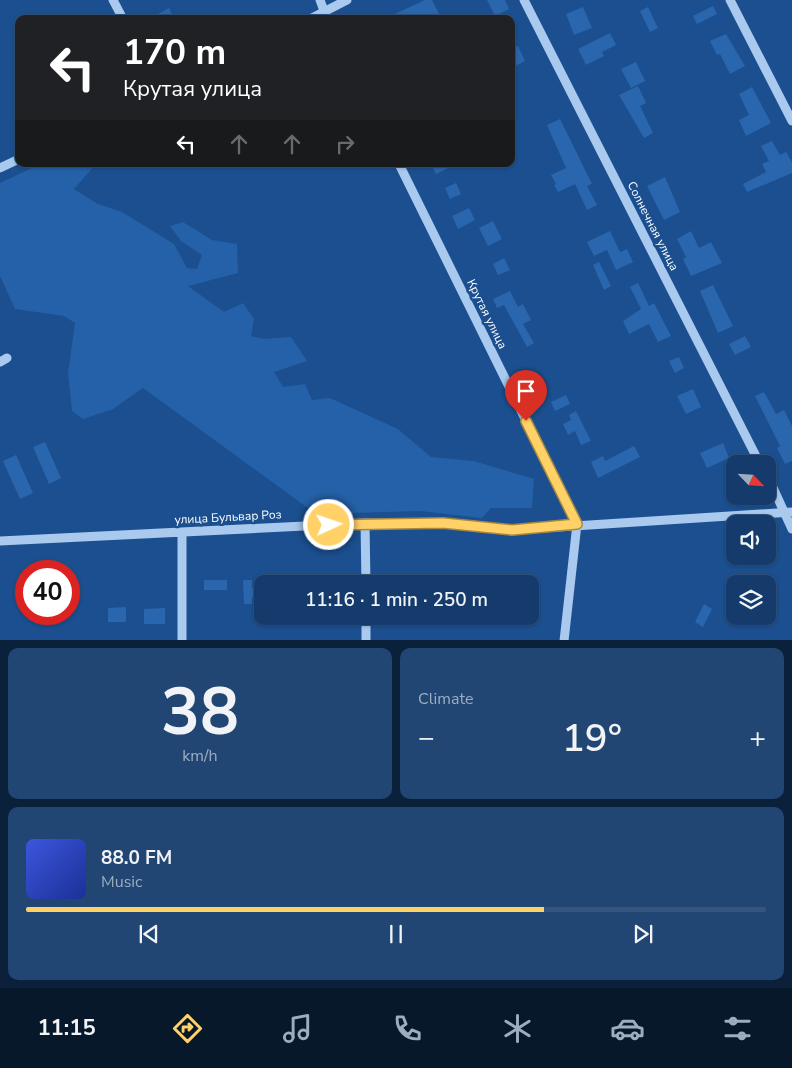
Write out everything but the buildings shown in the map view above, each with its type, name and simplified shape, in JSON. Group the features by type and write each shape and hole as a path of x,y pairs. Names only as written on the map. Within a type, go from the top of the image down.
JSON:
{"street":[{"path":"113,0 121,15"},
{"path":"320,0 325,15 347,0"},
{"name":"Солнечная улица","path":"524,0 755,455"},
{"path":"730,0 792,121"},
{"path":"0,168 15,161"},
{"name":"Крутая улица","path":"400,167 577,524"},
{"path":"776,491 789,513 792,529"},
{"path":"564,640 577,524 789,513"},
{"path":"365,523 366,575"},
{"name":"улица Бульвар Роз","path":"0,541 365,523 443,523 512,530 577,524"},
{"path":"182,532 182,640"},
{"path":"366,625 366,640"}],"shaded area":[{"path":"34,167 93,167 74,189 98,204 122,212 174,244 187,268 197,269 202,255 181,241 170,226 183,222 212,240 237,244 238,273 188,286 224,312 243,303 254,319 251,336 264,339 291,337 307,361 274,372 283,387 305,384 312,400 330,398 398,429 431,457 474,461 534,479 532,508 491,508 482,518 420,511 316,514 143,388 113,409 83,419 72,411 68,373 75,323 64,316 15,309 0,276 0,183"}],"route":[{"path":"329,525 443,523 512,530 577,524 526,421"}]}
